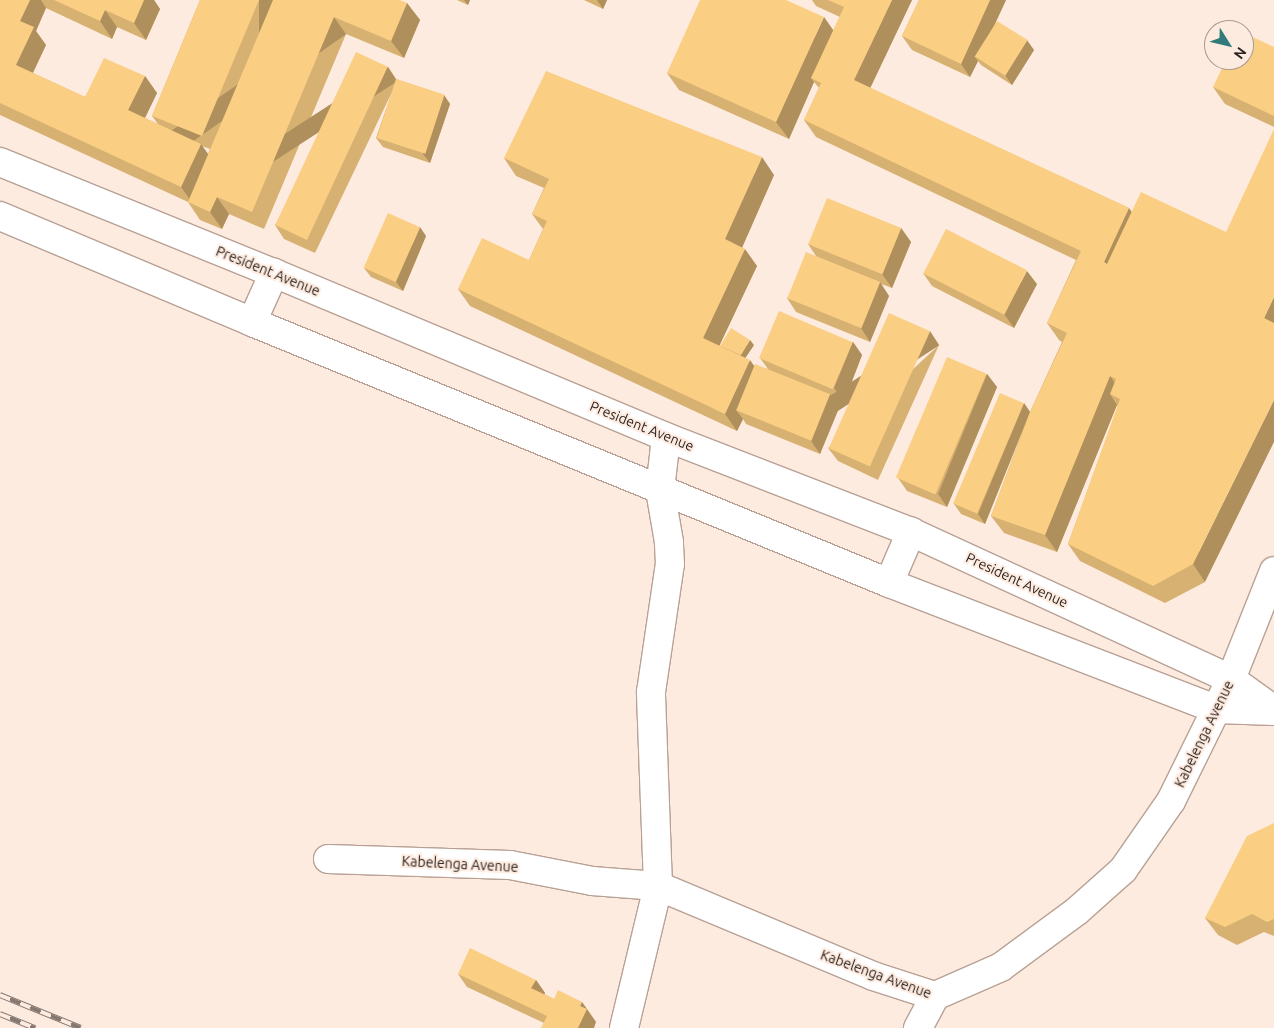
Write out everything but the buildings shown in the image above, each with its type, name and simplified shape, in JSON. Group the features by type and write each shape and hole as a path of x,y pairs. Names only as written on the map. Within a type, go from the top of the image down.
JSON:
{"street":[{"name":"President Avenue","path":"0,162 274,273 666,437 912,532 1231,679 1274,710"},
{"path":"0,216 252,322 889,583 1216,709 1274,710"},
{"path":"252,322 274,273"},
{"path":"624,1028 658,886 651,692 670,564 669,542 660,490 666,437"},
{"path":"889,583 912,532"},
{"name":"Kabelenga Avenue","path":"328,859 510,865 592,881 658,886 873,976 935,996 1001,967 1077,911 1123,870 1171,801 1231,679 1274,572"},
{"path":"918,1028 935,996"}],"railway":[{"path":"0,995 81,1028"},
{"path":"0,1014 35,1028"}]}
